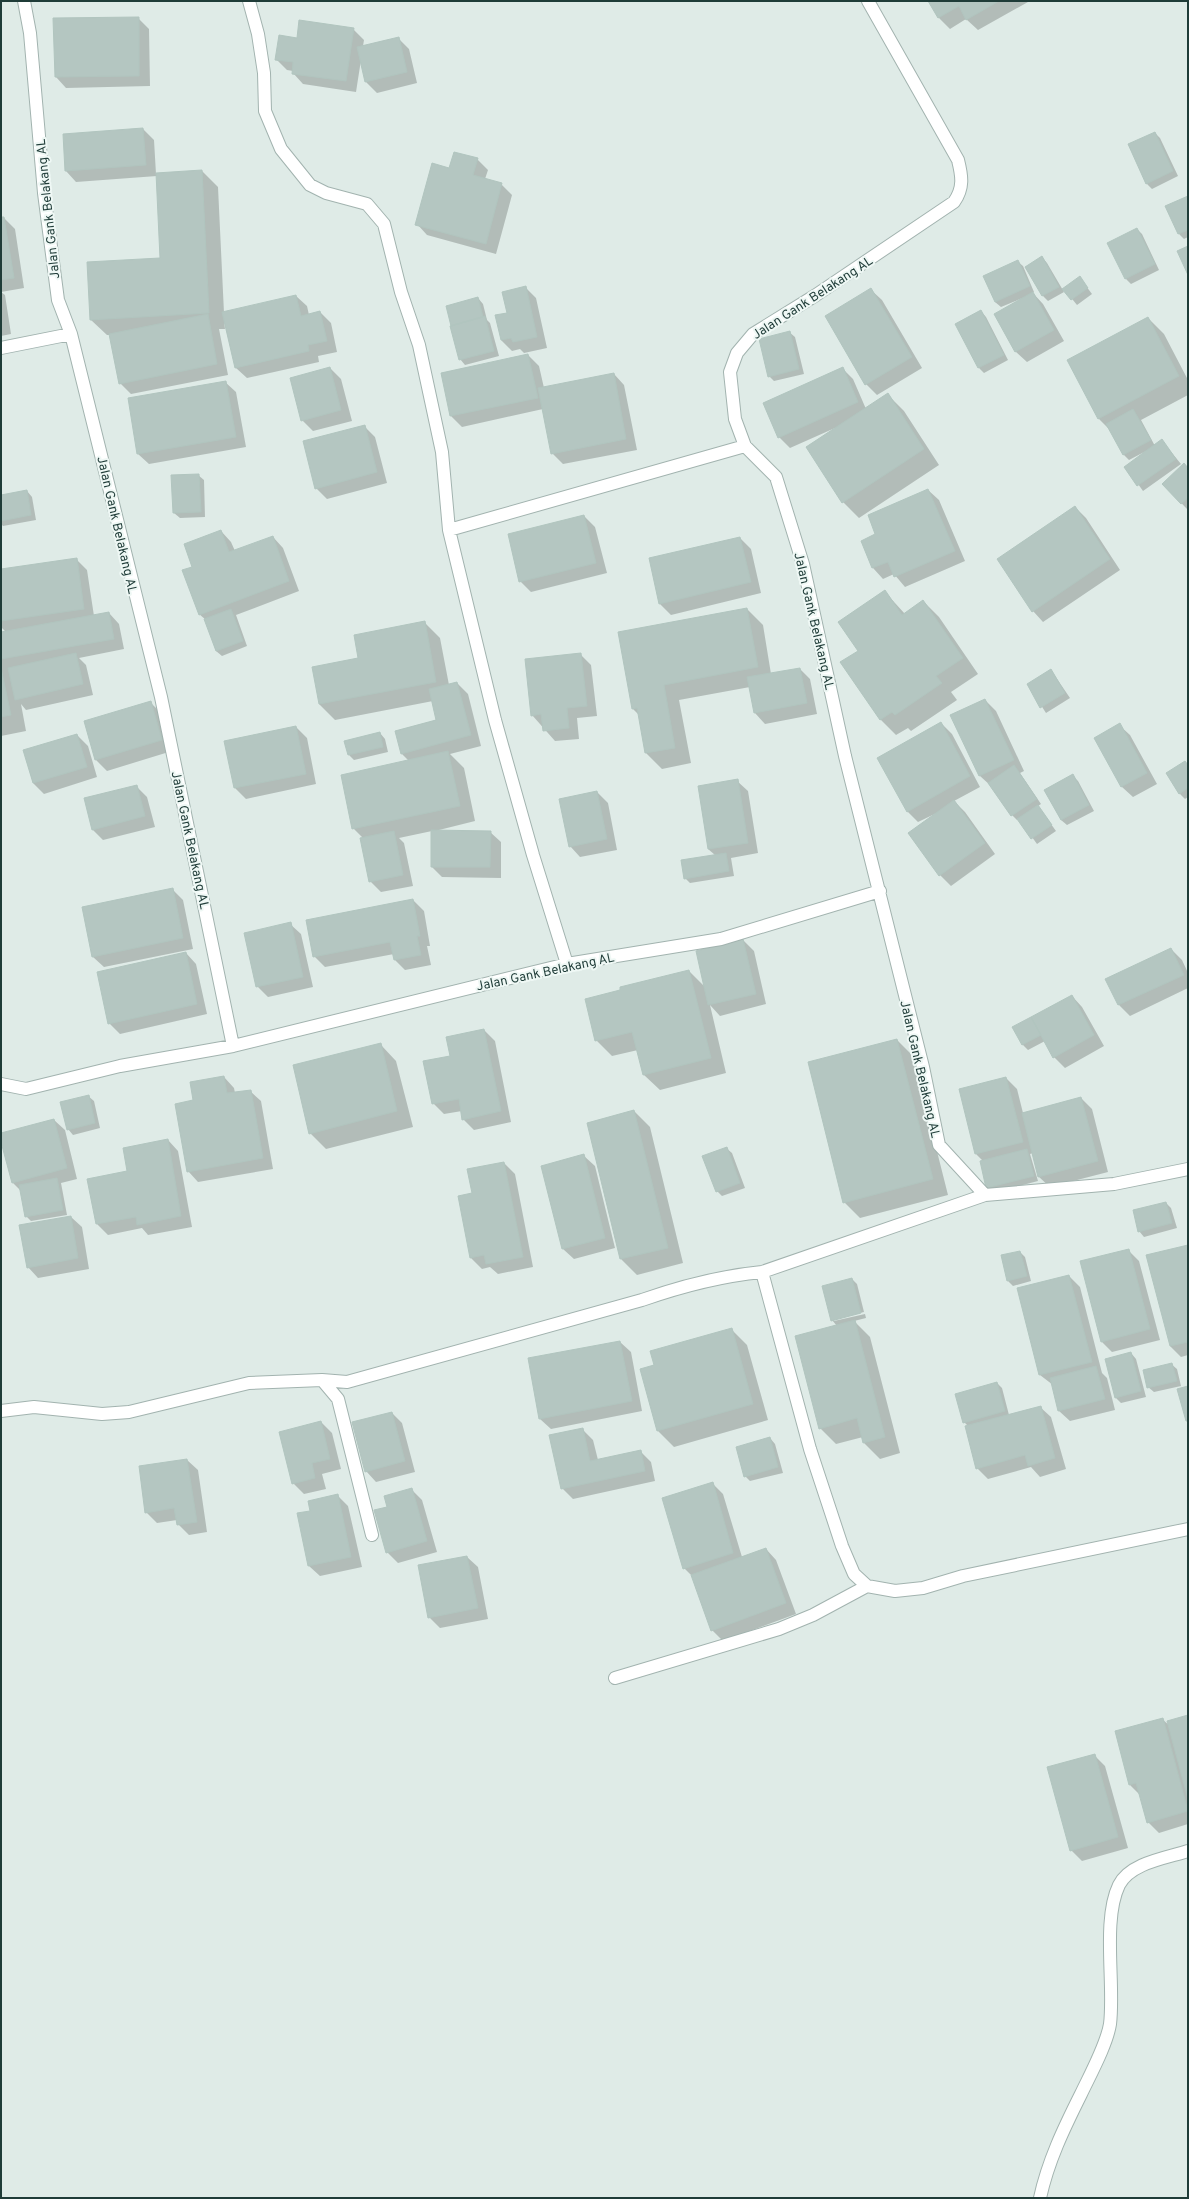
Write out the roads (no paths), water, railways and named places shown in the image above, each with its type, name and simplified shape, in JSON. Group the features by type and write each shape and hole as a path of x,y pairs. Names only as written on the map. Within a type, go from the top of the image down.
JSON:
{"street":[{"name":"Jalan Gank Belakang AL","path":"24,1 30,33 44,193 58,300 71,334 161,697 233,1046"},
{"path":"249,1 258,34 264,73 265,111 281,149 310,185 326,194 367,204 384,224 401,292 419,345 442,452 449,530 497,728 533,855 567,964"},
{"name":"Jalan Gank Belakang AL","path":"868,1 958,160 961,173 960,193 954,202 816,295 753,334 736,353 730,372 735,419 745,446 776,478 803,564 846,756 923,1067 939,1145 985,1195"},
{"path":"1,348 71,334"},
{"path":"449,530 745,446"},
{"name":"Jalan Gank Belakang AL","path":"1,1084 26,1089 120,1066 233,1046 567,964 721,939 880,891"},
{"path":"1,1411 34,1407 102,1414 129,1412 249,1383 322,1380 347,1382 642,1300 681,1286 726,1276 762,1272 985,1195 1114,1184 1188,1169"},
{"path":"762,1272 810,1449 842,1546 854,1574 867,1586 895,1591 923,1588 963,1576 1188,1529"},
{"path":"322,1380 338,1399 372,1534"},
{"path":"615,1678 779,1629 813,1615 867,1586"},
{"path":"1040,2198 1051,2159 1062,2132 1094,2068 1110,2025 1111,1911 1119,1884 1131,1871 1188,1851"}]}
